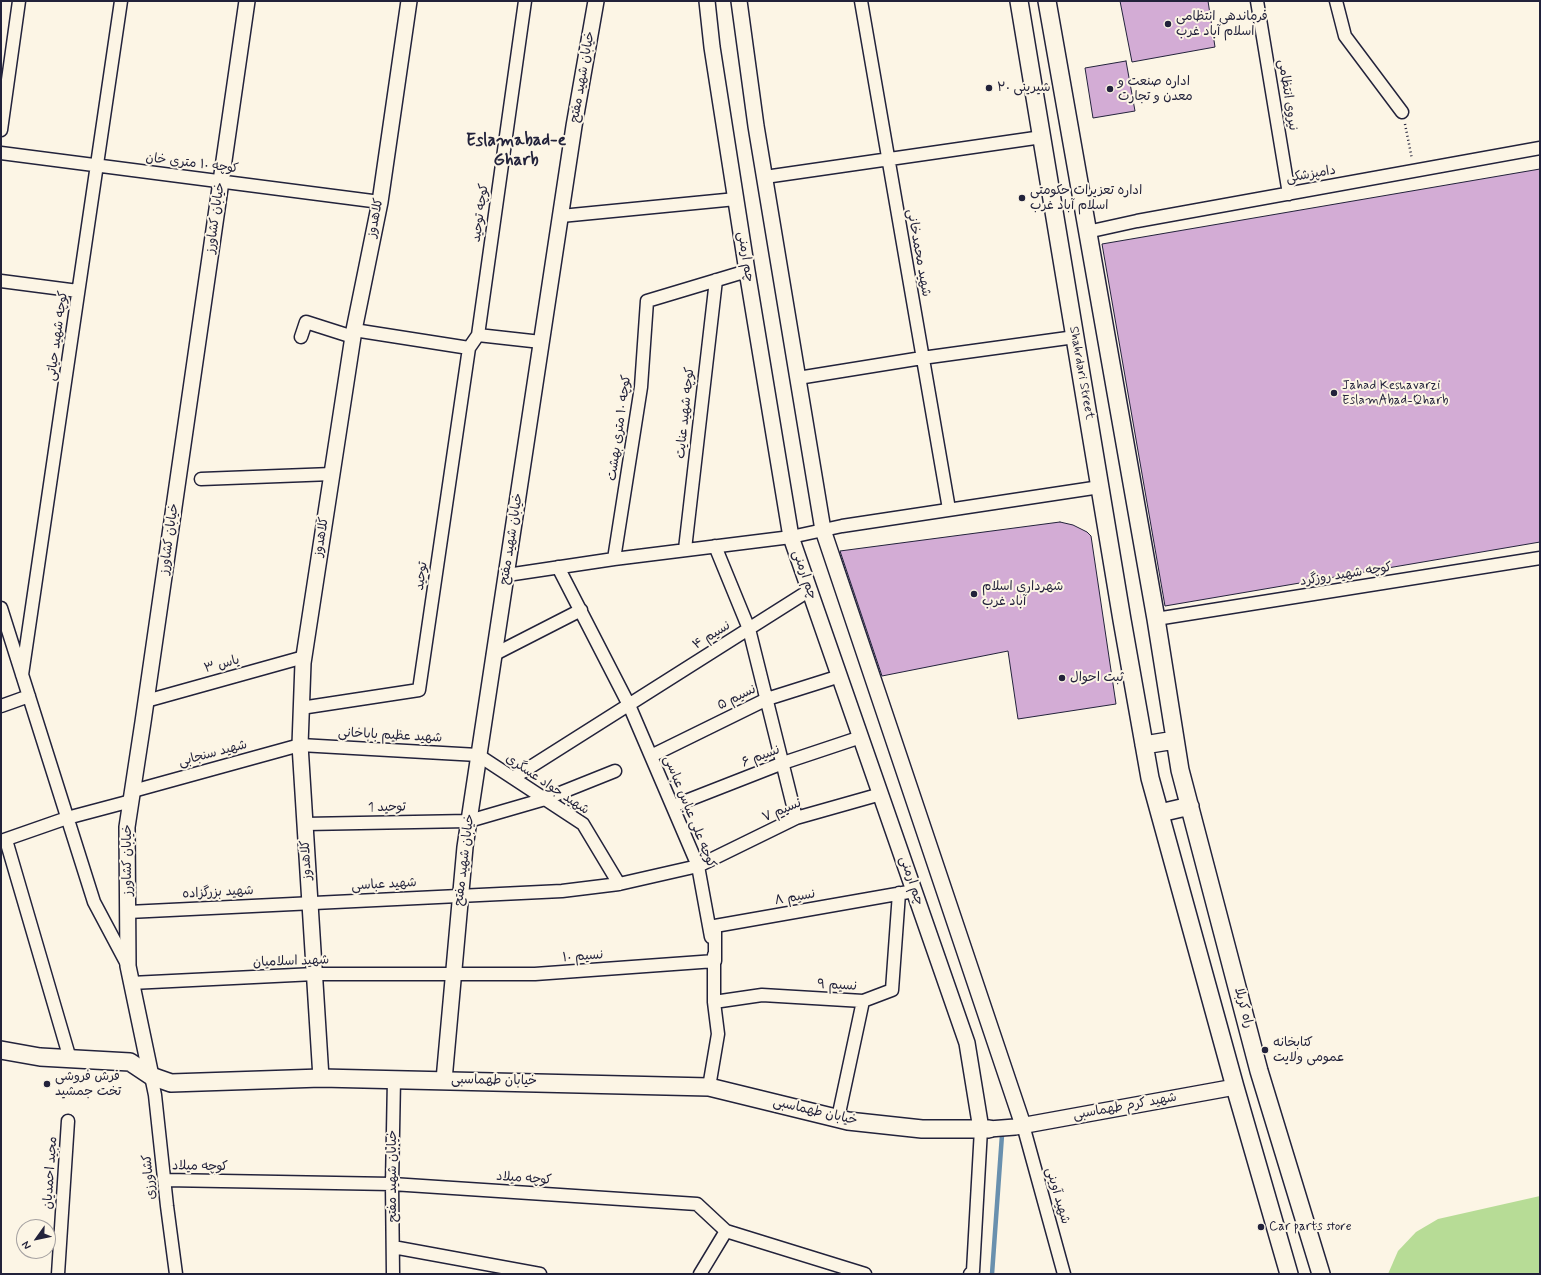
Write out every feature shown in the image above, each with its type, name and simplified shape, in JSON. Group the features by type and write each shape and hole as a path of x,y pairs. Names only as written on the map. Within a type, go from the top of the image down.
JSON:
{"main road":[{"name":"Shahrdari Street","path":"1019,1 1144,745"},
{"path":"1047,1 1156,619 1175,740 1144,745 1150,778 1235,1087 1289,1274"},
{"name":"راه کربلا","path":"1175,740 1180,770 1259,1071 1321,1274"},
{"path":"1160,813 1190,806"},
{"name":"خیابان طهماسبی","path":"1,1050 33,1056 70,1060 130,1062 151,1076 171,1083 322,1078 710,1087 838,1118 922,1129 985,1129"}],"street":[{"path":"1,130 19,1"},
{"name":"کوچه شهید حیاتی","path":"22,675 120,1"},
{"name":"خیابان کشاورز","path":"151,1076 128,966 127,827 247,1"},
{"name":"کلاهدوز","path":"322,1078 309,903 300,745 304,657 353,334 380,202 409,1"},
{"name":"کوچه توحید","path":"478,335 525,1"},
{"name":"خیابان شهید مفتح","path":"444,1080 465,847 574,126 596,1"},
{"name":"چم ارمنی","path":"707,1 712,47 747,271 791,537 881,794 907,892 967,1043 985,1129"},
{"path":"739,1 765,177 823,530 1019,1126"},
{"name":"شهید محمدخانی","path":"861,1 948,509"},
{"name":"نیروی انتظامی","path":"1257,1 1289,194"},
{"path":"1336,1 1345,36 1402,112"},
{"path":"765,177 1042,137"},
{"name":"دامپزشکی","path":"1087,232 1137,221 1540,148"},
{"name":"کوچه ۱۰ متری خان","path":"1,153 380,202"},
{"path":"561,216 736,199"},
{"path":"716,280 747,271"},
{"name":"کوچه ۱۰ متری بهشت","path":"614,559 641,387 648,301 716,280"},
{"name":"کوچه شهید عنایت","path":"685,550 716,280"},
{"path":"1,281 78,291"},
{"path":"301,337 306,322 353,334 469,348 478,335 541,342"},
{"path":"798,378 922,358 1075,337"},
{"name":"توحید","path":"301,708 419,690 469,348"},
{"path":"200,479 332,474"},
{"path":"507,575 614,559 791,537 842,526 948,509 1100,488"},
{"path":"715,546 750,628 796,818"},
{"name":"کوچه شهید روزگرد","path":"1156,619 1540,558"},
{"name":"کوچه علی عباس عباسی","path":"558,567 629,705 698,866 715,961 714,1002 718,1034 710,1087"},
{"name":"نسیم ۴","path":"513,778 810,590"},
{"path":"1,608 94,902 128,966"},
{"path":"493,655 580,610"},
{"name":"یاس ۳","path":"146,701 304,657"},
{"name":"نسیم ۵","path":"651,756 767,699 840,676"},
{"path":"1,706 29,696"},
{"name":"نسیم ۶","path":"673,806 782,763 861,737"},
{"name":"شهید عظیم باباخانی","path":"300,745 478,756"},
{"name":"شهید سنجابی","path":"3,840 132,796 300,745"},
{"name":"شهید جواد عسگری","path":"478,756 583,824 619,884"},
{"name":"توحید 1","path":"305,824 469,821 545,799 615,771"},
{"name":"نسیم ۷","path":"619,884 698,866 796,818 881,794"},
{"path":"3,840 70,1060"},
{"name":"شهید عباسی","path":"309,903 562,890 619,884"},
{"path":"863,1001 892,990 907,892"},
{"name":"نسیم ۸","path":"715,961 715,926 907,892"},
{"name":"شهید بزرگزاده","path":"128,912 309,903"},
{"name":"نسیم ۱۰","path":"453,974 535,974 715,961"},
{"name":"شهید اسلامیان","path":"131,983 315,974 453,974"},
{"name":"نسیم ۹","path":"714,1002 762,995 863,1001 838,1118"},
{"name":"کشاورزی","path":"151,1076 155,1095 176,1274"},
{"name":"خیابان شهید مفتح","path":"393,1274 392,1184 394,1079"},
{"name":"شهید کرم طهماسبی","path":"985,1129 1019,1126 1235,1087"},
{"name":"مجید احمدیان","path":"58,1274 68,1121"},
{"name":"شهید آوینی","path":"1019,1126 1064,1274"},
{"path":"970,1274 972,1271 985,1129"},
{"name":"کوچه میلاد","path":"165,1180 392,1184 697,1204 726,1231 865,1274"},
{"path":"700,1274 726,1231"},
{"path":"393,1247 540,1274"}],"path":[{"path":"1402,112 1414,171"}],"green space":[{"path":"1540,1196 1540,1274 1388,1274 1398,1251 1416,1232 1438,1219"}],"building":[{"name":"فرماندهی انتظامی اسلام آباد غرب","path":"1120,1 1208,1 1215,47 1132,62"},
{"name":"اداره صنعت و معدن و تجارت","path":"1126,61 1135,111 1093,118 1085,68"},
{"name":"Jahad Keshavarzi EslamAbad-Qharb","path":"1540,169 1540,542 1165,606 1102,244"},
{"name":"شهرداری اسلام آباد غرب","path":"1060,522 1073,525 1087,532 1091,536 1116,704 1018,719 1008,651 882,676 840,551"}],"waterway":[{"path":"992,1274 1002,1135"}],"place":[{"name":"فرماندهی انتظامی اسلام آباد غرب","path":"1168,24"},
{"name":"شیرینی ۲۰","path":"989,88"},
{"name":"اداره صنعت و معدن و تجارت","path":"1110,89"},
{"name":"اداره تعزیرات حکومتی اسلام آباد غرب","path":"1022,198"},
{"name":"Jahad Keshavarzi EslamAbad-Qharb","path":"1334,393"},
{"name":"شهرداری اسلام آباد غرب","path":"974,594"},
{"name":"ثبت احوال","path":"1062,678"},
{"name":"کتابخانه عمومی ولایت","path":"1265,1050"},
{"name":"فرش فروشی تخت جمشید","path":"47,1084"},
{"name":"Car parts store","path":"1261,1227"}],"district":[{"name":"Eslamabad-e Gharb","path":"516,151"}]}
